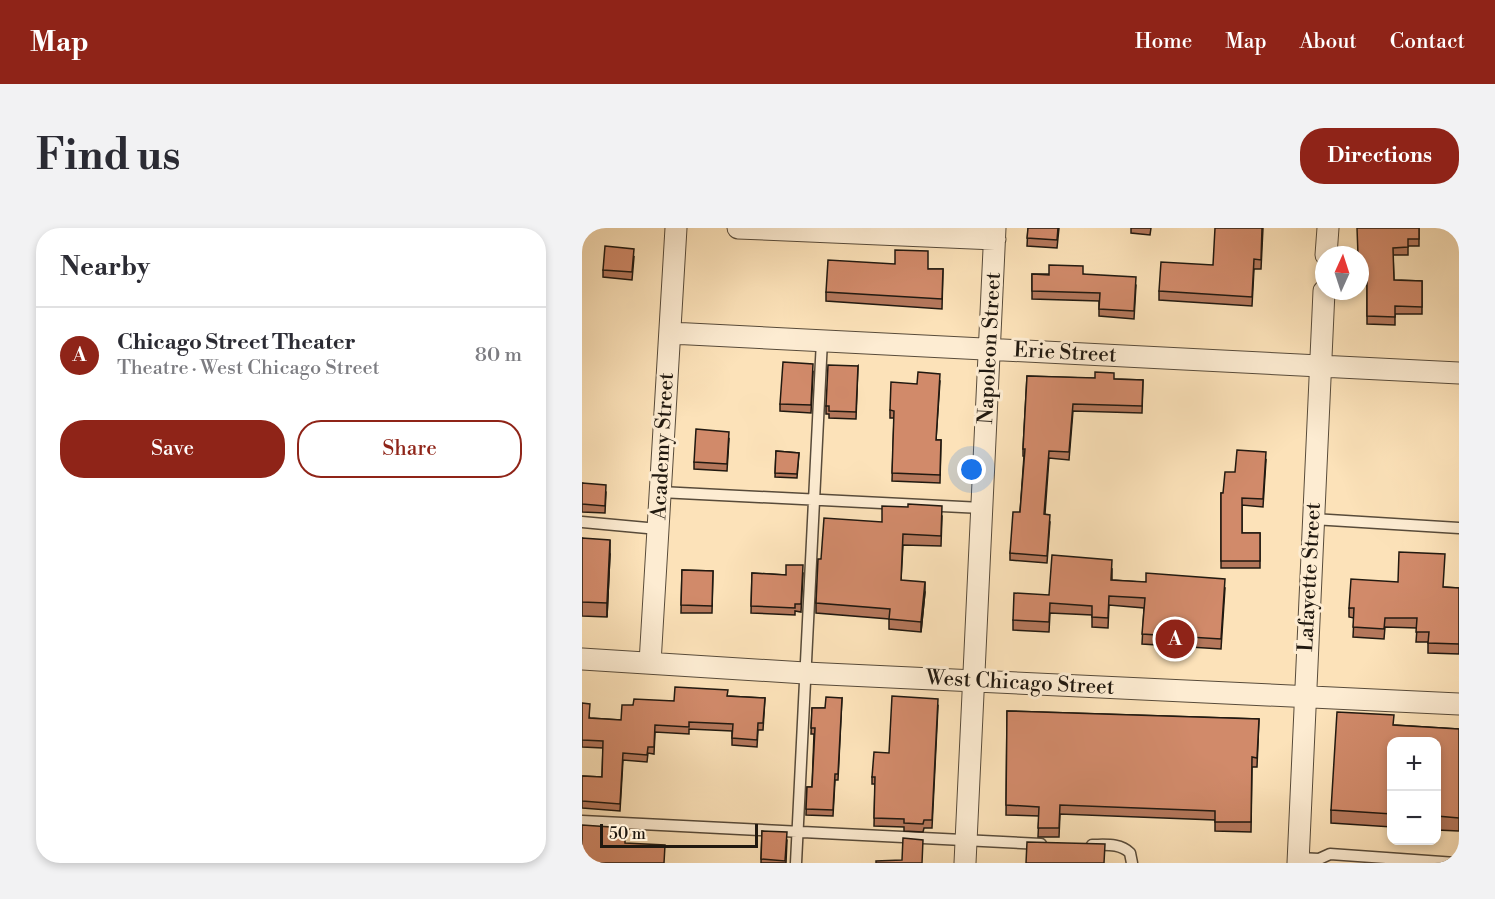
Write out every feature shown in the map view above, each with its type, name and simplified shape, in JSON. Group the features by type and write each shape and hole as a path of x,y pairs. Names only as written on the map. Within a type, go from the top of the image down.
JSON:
{"street":[{"name":"Academy Street","path":"650,663 676,228"},
{"path":"738,228 995,233"},
{"path":"1327,246 1328,228"},
{"name":"Napoleon Street","path":"965,863 995,233"},
{"name":"Lafayette Street","path":"1298,861 1324,300"},
{"name":"Erie Street","path":"670,333 1459,373"},
{"name":"West Chicago Street","path":"582,660 805,673 1459,704"}],"lane":[{"path":"796,863 822,340"},
{"path":"660,492 982,508"},
{"path":"1313,519 1459,528"},
{"path":"582,522 658,529"},
{"path":"582,821 1047,844"},
{"path":"1081,845 1120,847 1130,853 1132,863"},
{"path":"1298,861 1319,860 1330,854 1456,863"}],"building":[{"path":"1028,228 1058,228 1057,240 1027,238"},
{"path":"1215,228 1262,228 1261,260 1254,259 1252,297 1159,291 1161,262 1213,265"},
{"path":"1357,228 1419,228 1419,239 1408,239 1408,247 1393,248 1394,280 1422,281 1422,307 1395,306 1395,317 1367,316 1369,246 1358,246"},
{"path":"605,246 634,249 632,272 603,270"},
{"path":"895,250 928,251 928,269 943,269 942,299 826,292 828,260 895,264"},
{"path":"1049,265 1083,266 1083,274 1136,277 1134,311 1099,309 1100,293 1032,291 1032,274 1049,275"},
{"path":"783,362 813,364 811,405 780,404"},
{"path":"828,365 858,366 856,412 829,411 829,406 826,406"},
{"path":"918,372 940,374 936,440 941,440 940,475 892,473 894,411 890,410 891,382 917,384"},
{"path":"1095,372 1114,373 1114,379 1143,380 1142,406 1073,404 1069,452 1049,451 1044,514 1050,515 1047,556 1010,553 1013,512 1020,512 1027,376 1095,378"},
{"path":"696,429 729,432 727,464 694,462"},
{"path":"1237,450 1266,452 1263,499 1242,498 1242,533 1260,533 1260,561 1221,561 1221,493 1223,493 1225,472 1235,472"},
{"path":"776,451 799,453 797,474 775,473"},
{"path":"582,483 606,485 605,506 582,504"},
{"path":"908,504 942,506 941,536 903,534 901,580 925,582 921,622 889,619 890,609 816,603 818,559 821,559 824,518 882,522 882,506 908,507"},
{"path":"582,538 610,540 607,603 582,602"},
{"path":"1399,552 1445,554 1443,587 1459,588 1459,644 1428,643 1429,632 1416,632 1417,618 1385,618 1384,629 1353,627 1354,608 1349,608 1351,579 1398,582"},
{"path":"1052,555 1112,560 1111,580 1146,582 1146,573 1225,579 1221,639 1142,634 1145,598 1109,596 1108,618 1092,617 1092,606 1050,603 1049,622 1013,620 1014,593 1049,595"},
{"path":"786,565 803,565 801,604 795,604 795,608 751,606 752,573 786,575"},
{"path":"682,570 713,571 712,606 681,605"},
{"path":"675,687 728,690 727,696 765,698 763,723 758,723 757,740 732,738 733,724 689,722 689,727 655,725 654,747 648,747 647,755 623,753 620,804 582,801 582,776 602,777 603,741 582,740 582,703 590,704 589,718 621,720 622,705 633,705 634,699 674,701"},
{"path":"892,696 938,699 932,820 924,820 923,824 904,823 904,819 874,818 875,777 872,777 874,752 889,753"},
{"path":"826,697 842,698 838,774 835,774 833,810 806,809 807,787 812,787 815,728 811,728 812,708 825,708"},
{"path":"1007,711 1259,719 1257,758 1252,757 1251,822 1215,822 1215,811 1060,805 1059,828 1038,828 1039,807 1006,805"},
{"path":"1337,712 1394,715 1393,725 1459,729 1459,818 1441,816 1441,737 1387,737 1387,814 1331,810"},
{"path":"582,825 625,828 625,843 665,845 664,863 582,863"},
{"path":"762,831 787,832 785,861 761,859"},
{"path":"903,838 923,840 922,863 876,863 876,861 902,860"},
{"path":"1027,842 1105,844 1104,863 1026,863"}],"place":[{"name":"Chicago Street Theater","path":"1175,639"}]}
